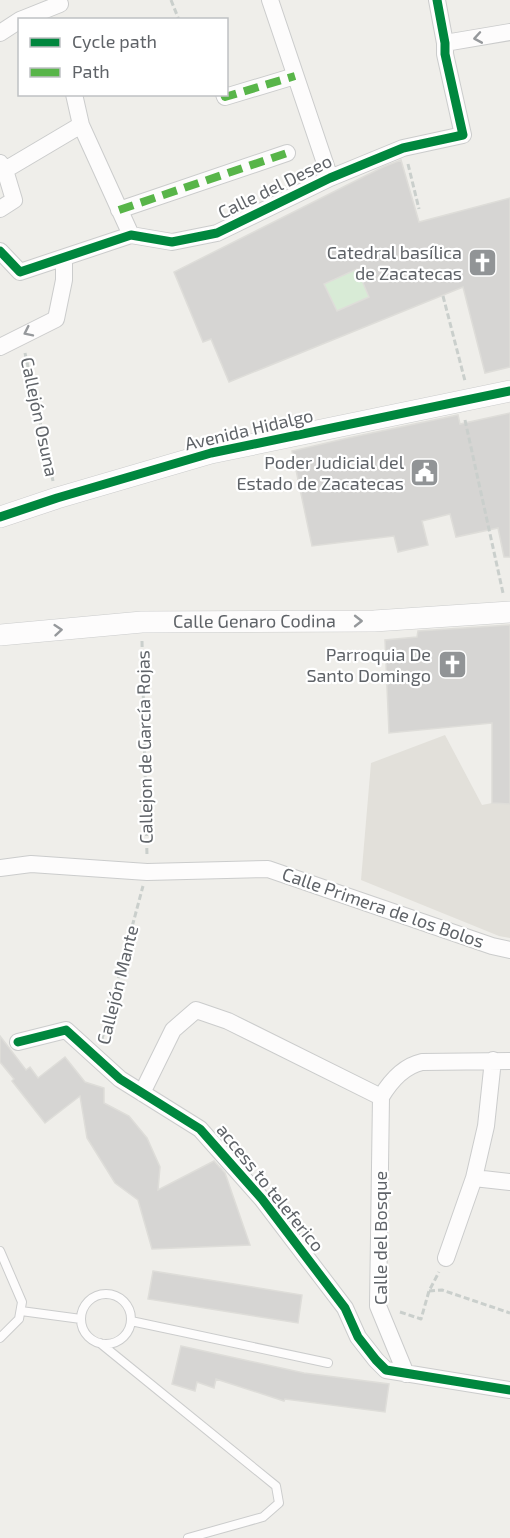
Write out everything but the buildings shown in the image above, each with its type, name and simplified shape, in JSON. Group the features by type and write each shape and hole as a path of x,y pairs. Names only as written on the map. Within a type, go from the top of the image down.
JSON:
{"street":[{"path":"270,0 330,178"},
{"path":"437,0 445,43 510,32"},
{"path":"27,18 62,8"},
{"path":"0,33 18,21"},
{"name":"Calle del Deseo","path":"0,251 20,272 131,235 172,242 217,233 330,178 403,148 463,135 445,54 445,43"},
{"path":"225,96 295,76"},
{"path":"74,96 81,125 131,235"},
{"path":"7,205 2,167 81,125"},
{"path":"119,210 287,153"},
{"path":"0,347 56,319 64,280 64,258"},
{"name":"Avenida Hidalgo","path":"0,517 211,453 467,408 510,391"},
{"name":"Calle Genaro Codina","path":"0,635 142,622 374,621 509,612"},
{"name":"Calle Primera de los Bolos","path":"0,868 31,864 147,872 268,869 492,946 510,950"},
{"path":"142,1093 173,1030 196,1010 228,1021 381,1097 390,1082 413,1064 510,1061"},
{"name":"access to teleferico","path":"18,1042 66,1030 120,1079 200,1129 262,1199 345,1308 358,1337 386,1370 510,1390"},
{"path":"446,1258 474,1178 486,1126 493,1060"},
{"name":"Calle del Bosque","path":"381,1097 378,1306 406,1374"},
{"path":"474,1178 510,1182"}],"lane":[{"path":"0,1251 22,1302 19,1319 0,1338"},
{"path":"105,1294 120,1298 126,1304 131,1321 124,1336 109,1344 92,1340 82,1327 81,1319 85,1304 98,1295 105,1294"},
{"path":"21,1311 81,1319"},
{"path":"131,1321 328,1363"},
{"path":"100,1343 276,1486 279,1503 263,1517 188,1538"}],"path":[{"path":"171,0 178,18"},
{"path":"403,148 419,208"},
{"path":"442,296 509,612"},
{"path":"420,1319 429,1291 446,1258"},
{"path":"429,1291 442,1290 510,1313"}],"shaded area":[{"path":"445,735 482,805 510,804 510,938 499,936 361,880 371,763"}],"green space":[{"path":"357,269 369,297 337,311 324,284"}],"marked path":[{"path":"225,96 295,76"},
{"path":"119,210 287,153"}],"cycle path":[{"path":"0,251 20,272 131,235 172,242 217,233 330,178 403,148 463,135 445,54 437,0"},
{"path":"0,517 211,453 510,391"},
{"name":"Callejón Mante","path":"18,1042 66,1030 120,1079 200,1129 262,1199 345,1308 358,1337 386,1370 510,1390"}],"place":[{"name":"Catedral basílica de Zacatecas","path":"483,263"},
{"name":"Poder Judicial del Estado de Zacatecas","path":"425,473"},
{"name":"Parroquia De Santo Domingo","path":"452,665"}]}
